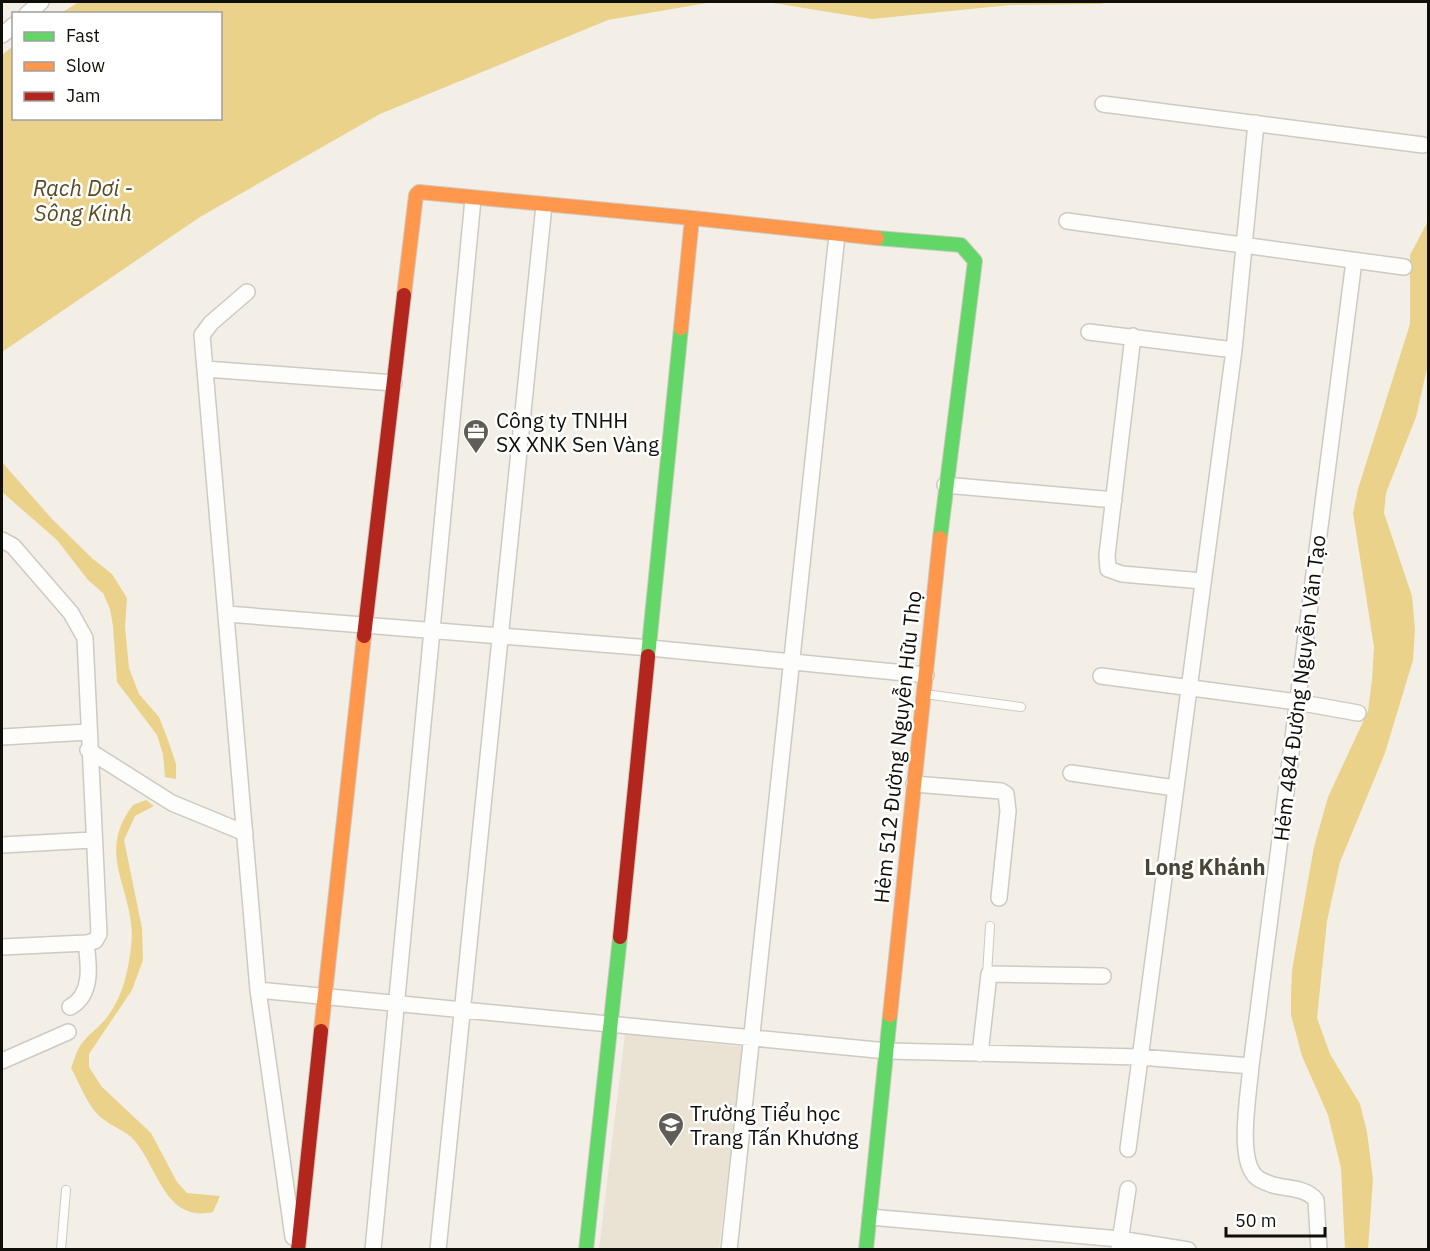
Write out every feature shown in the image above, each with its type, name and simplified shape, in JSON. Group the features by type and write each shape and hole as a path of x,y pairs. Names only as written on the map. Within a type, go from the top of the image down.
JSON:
{"street":[{"path":"29,12 41,2"},
{"path":"1103,104 1423,145"},
{"path":"1128,1149 1234,350 1256,123"},
{"path":"297,1250 365,625 418,192 692,218 837,235 729,1250"},
{"path":"373,1250 474,199"},
{"path":"438,1250 544,205"},
{"path":"586,1250 650,648 692,218"},
{"path":"1066,220 1404,267"},
{"name":"Hẻm 512 Đường Nguyễn Hữu Thọ","path":"837,235 961,245 969,251 975,261 945,485 866,1250"},
{"name":"Hẻm 484 Đường Nguyễn Văn Tạo","path":"1319,1250 1316,1200 1302,1191 1260,1180 1249,1166 1246,1138 1251,1066 1354,261"},
{"path":"247,292 205,328 202,335 258,990 297,1250"},
{"path":"1089,332 1234,350"},
{"path":"1133,336 1107,555 1108,568 1122,574 1202,580"},
{"path":"205,369 394,383"},
{"path":"945,485 1114,500"},
{"path":"2,540 13,546 71,613 85,638 92,840 99,934 95,940 86,942 2,947"},
{"path":"227,614 650,648 926,675"},
{"path":"1101,676 1297,702 1358,713"},
{"path":"2,737 88,732"},
{"path":"88,750 172,803 245,833"},
{"path":"1071,773 1175,788"},
{"path":"914,784 1001,791 1006,794 1008,811 999,898"},
{"path":"2,845 92,840"},
{"path":"70,1007 76,1004 84,993 88,980 86,942"},
{"path":"980,1054 987,975 1103,976"},
{"path":"258,990 887,1051 1140,1057 1251,1066"},
{"path":"2,1061 68,1032"},
{"path":"1120,1244 1128,1189"},
{"path":"870,1217 1188,1250"}],"lane":[{"path":"924,693 1021,707"},
{"path":"987,975 990,926"},
{"path":"61,1250 66,1190"}],"shaded area":[{"name":"Trường Tiểu học Trang Tấn Khương","path":"625,1034 743,1047 719,1249 599,1249"}],"water":[{"name":"Rạch Dơi - Sông Kinh","path":"79,2 713,2 608,20 380,114 200,217 2,352 2,55 12,47 12,120 222,120 222,12 63,12"},
{"path":"767,2 1110,2 1010,5 872,19"},
{"path":"1428,221 1428,364 1416,417 1386,493 1384,513 1412,596 1415,629 1413,660 1385,753 1340,862 1327,921 1317,1018 1330,1054 1360,1104 1367,1132 1373,1179 1368,1249 1345,1250 1341,1168 1328,1115 1302,1056 1291,1015 1292,970 1314,847 1328,797 1368,711 1374,647 1353,513 1358,489 1410,324 1410,255"},
{"path":"2,462 52,519 112,574 127,598 125,627 129,668 139,694 159,717 176,764 176,779 165,777 163,754 157,735 117,682 113,626 110,609 103,593 88,580 57,540 2,492"},
{"path":"146,800 154,806 135,816 124,840 142,928 143,960 132,990 89,1054 89,1067 102,1087 151,1133 177,1182 187,1193 220,1196 213,1212 197,1213 184,1209 173,1201 134,1140 103,1119 93,1109 71,1068 80,1046 105,1020 118,1000 124,983 130,956 131,927 117,858 117,841 122,824 133,805"}],"traffic: fast":[{"path":"877,238 961,245 975,261 940,538"},
{"path":"648,656 681,328"},
{"path":"586,1250 620,937"},
{"path":"866,1250 890,1015"}],"traffic: slow":[{"path":"404,295 416,195 419,192 692,218"},
{"path":"681,328 692,218 877,238"},
{"path":"890,1015 940,538"},
{"path":"321,1031 364,636"}],"traffic: jam":[{"path":"364,636 404,295"},
{"path":"620,937 648,656"},
{"path":"298,1250 321,1031"}],"place":[{"name":"Công ty TNHH SX XNK Sen Vàng","path":"476,455"},
{"name":"Trường Tiểu học Trang Tấn Khương","path":"671,1148"}],"district":[{"name":"Long Khánh","path":"1205,866"}]}
